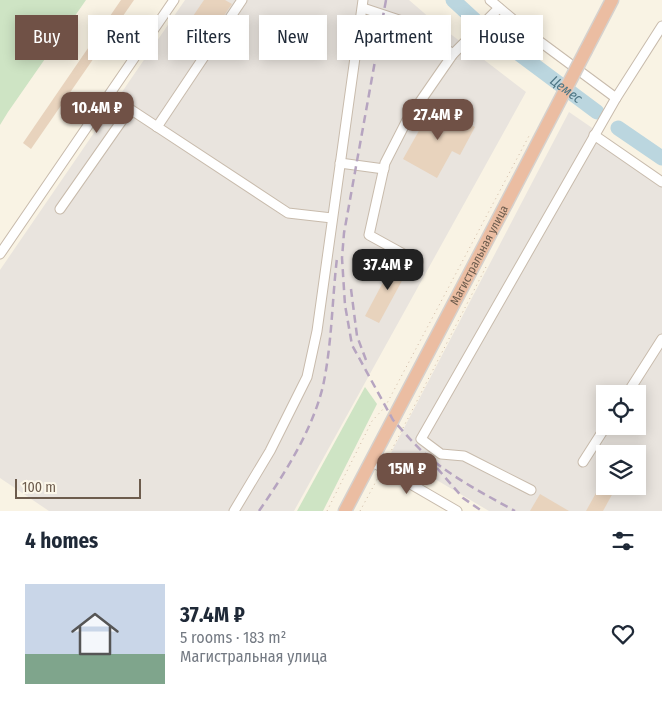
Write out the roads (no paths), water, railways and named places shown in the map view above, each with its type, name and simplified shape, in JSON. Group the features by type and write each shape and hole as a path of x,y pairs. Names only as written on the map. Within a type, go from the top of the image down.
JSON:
{"highway":[{"name":"Магистральная улица","path":"345,511 612,0"}],"street":[{"path":"0,254 174,0"},
{"path":"157,127 242,0"},
{"path":"490,0 535,38 616,98"},
{"path":"234,511 270,452 307,377 317,331 363,4 408,23 453,54"},
{"path":"418,262 369,235 384,168 406,122 453,54 499,8"},
{"path":"530,490 464,456 441,454 421,439 594,135 662,26"},
{"path":"60,209 130,109 288,213 332,218"},
{"path":"594,135 662,182"},
{"path":"340,163 384,168"},
{"path":"633,385 662,339"},
{"path":"583,462 600,435"},
{"path":"371,461 455,510"}],"waterway":[{"name":"Цемес","path":"453,0 469,15"},
{"name":"Цемес","path":"527,60 597,112"},
{"name":"Цемес","path":"618,128 662,158"}],"railway":[{"path":"386,0 344,233 342,258 345,305 352,345 393,420 416,445 451,474 515,511"},
{"path":"259,511 297,451 318,403 328,354 337,258"},
{"path":"351,289 357,336 366,360"},
{"path":"437,468 463,498 482,511"}]}
